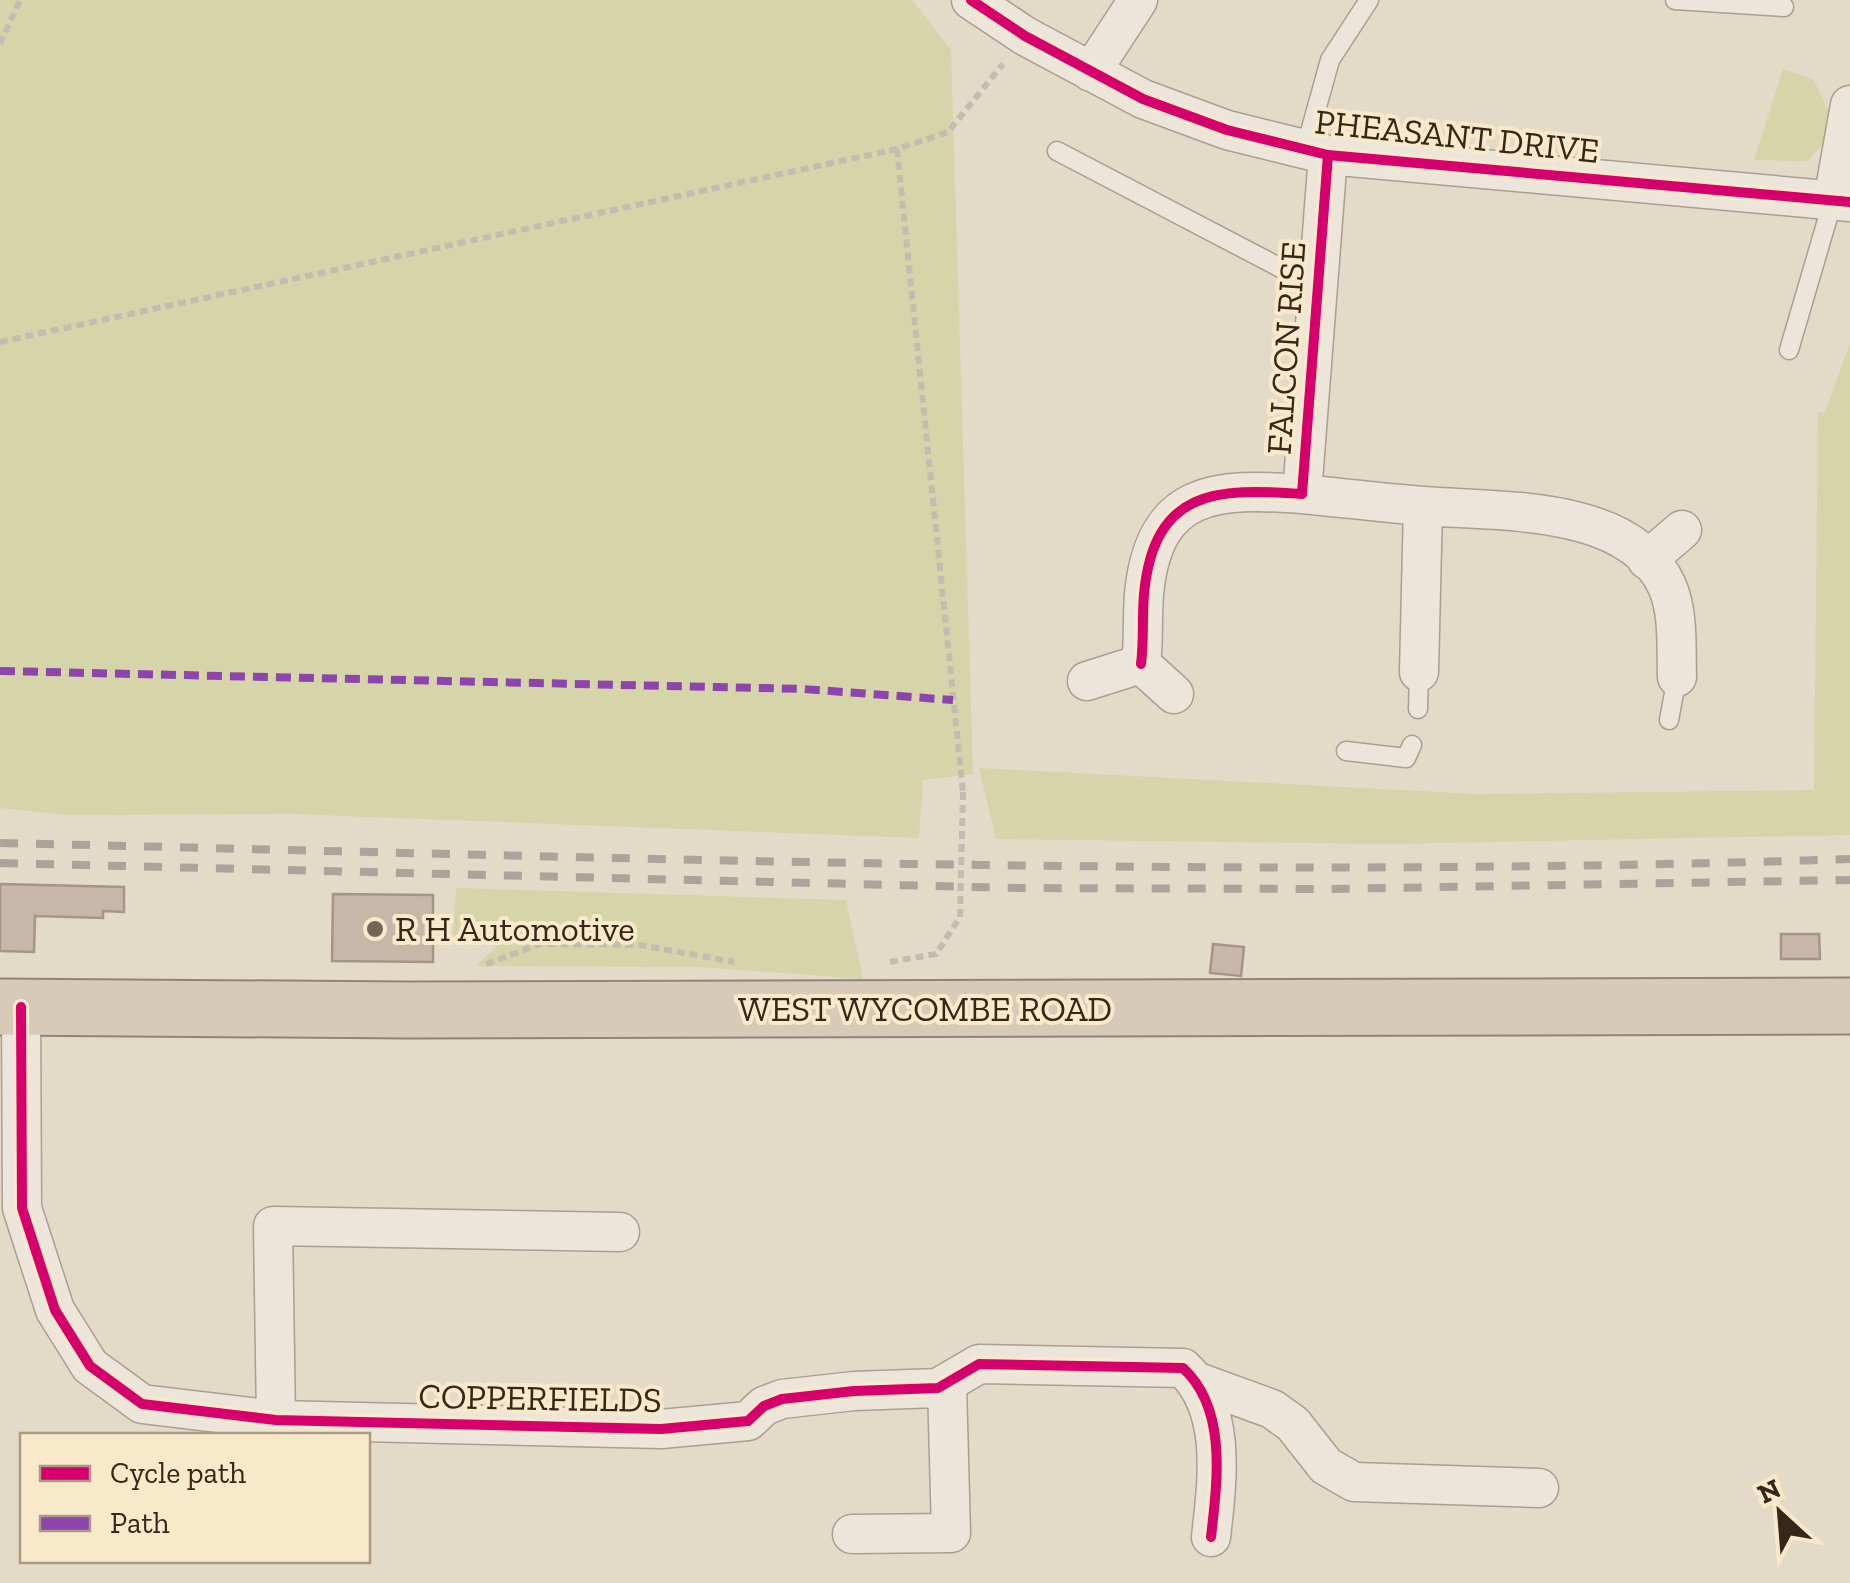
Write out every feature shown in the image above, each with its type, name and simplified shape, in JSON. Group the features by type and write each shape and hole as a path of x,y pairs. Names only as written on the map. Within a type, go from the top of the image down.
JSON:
{"highway":[{"name":"WEST WYCOMBE ROAD","path":"10,1008 1850,1006"}],"street":[{"name":"PHEASANT DRIVE","path":"972,0 1025,36 1143,98 1227,130 1316,153 1841,201"},
{"path":"1091,72 1138,0"},
{"path":"1841,201 1850,105"},
{"name":"FALCON RISE","path":"1302,494 1318,288 1316,153"},
{"name":"FALCON RISE","path":"1141,664 1149,561 1162,531 1182,509 1214,493 1246,490 1554,515 1596,526 1627,543 1647,560 1668,588 1676,624 1677,677"},
{"path":"1419,691 1423,506"},
{"path":"1647,560 1682,530"},
{"path":"1087,681 1141,664 1174,694"},
{"name":"COPPERFIELDS","path":"10,1008 22,1208 54,1310 90,1366 142,1404 276,1420 661,1429 748,1421 764,1406 782,1399 854,1390 938,1388 979,1364 1183,1368 1198,1382 1272,1409 1293,1424 1326,1466 1354,1482 1539,1488"},
{"path":"276,1420 273,1226 620,1232"},
{"path":"1198,1382 1219,1464 1210,1537"},
{"path":"852,1534 951,1533 947,1384"}],"lane":[{"path":"1316,153 1330,60 1369,0"},
{"path":"1675,0 1784,8"},
{"path":"1057,150 1318,288"},
{"path":"1789,350 1841,201"},
{"path":"1669,720 1677,677"},
{"path":"1346,752 1406,758 1412,745"}],"path":[{"path":"0,44 20,0"},
{"path":"0,342 897,148 948,132 1025,36"},
{"path":"886,962 936,954 960,918 963,792 897,148"},
{"path":"474,968 540,944 640,946 747,964"}],"shaded area":[{"path":"0,0 912,0 951,50 973,774 923,780 919,838 291,814 66,815 0,808"},
{"path":"1783,69 1814,80 1830,109 1823,144 1807,161 1754,160"},
{"path":"1850,343 1850,835 1386,844 996,839 979,768 1477,794 1814,790 1818,412 1825,412"},
{"path":"456,888 846,900 863,979 699,967 475,966 497,947 475,920 453,938"}],"building":[{"path":"0,884 124,887 124,912 103,911 103,918 35,916 34,952 0,951"},
{"path":"333,894 433,895 433,962 332,961"},
{"path":"1781,934 1819,934 1820,959 1781,959"},
{"path":"1213,944 1244,947 1241,976 1210,973"}],"railway":[{"path":"0,843 1156,867 1619,865 1850,859"},
{"path":"0,863 1016,888 1328,889 1850,880"}],"marked path":[{"path":"0,671 803,689 953,700"}],"cycle path":[{"path":"971,0 1025,36 1143,99 1227,130 1328,155 1850,202"},
{"path":"1141,664 1150,559 1161,533 1176,515 1194,502 1217,495 1302,494 1328,155"},
{"path":"21,1007 22,1208 55,1310 90,1366 142,1404 276,1420 661,1429 748,1421 764,1406 782,1399 938,1388 979,1364 1183,1368 1197,1385 1213,1425 1217,1471 1211,1537"}],"place":[{"name":"R H Automotive","path":"375,929"}]}
